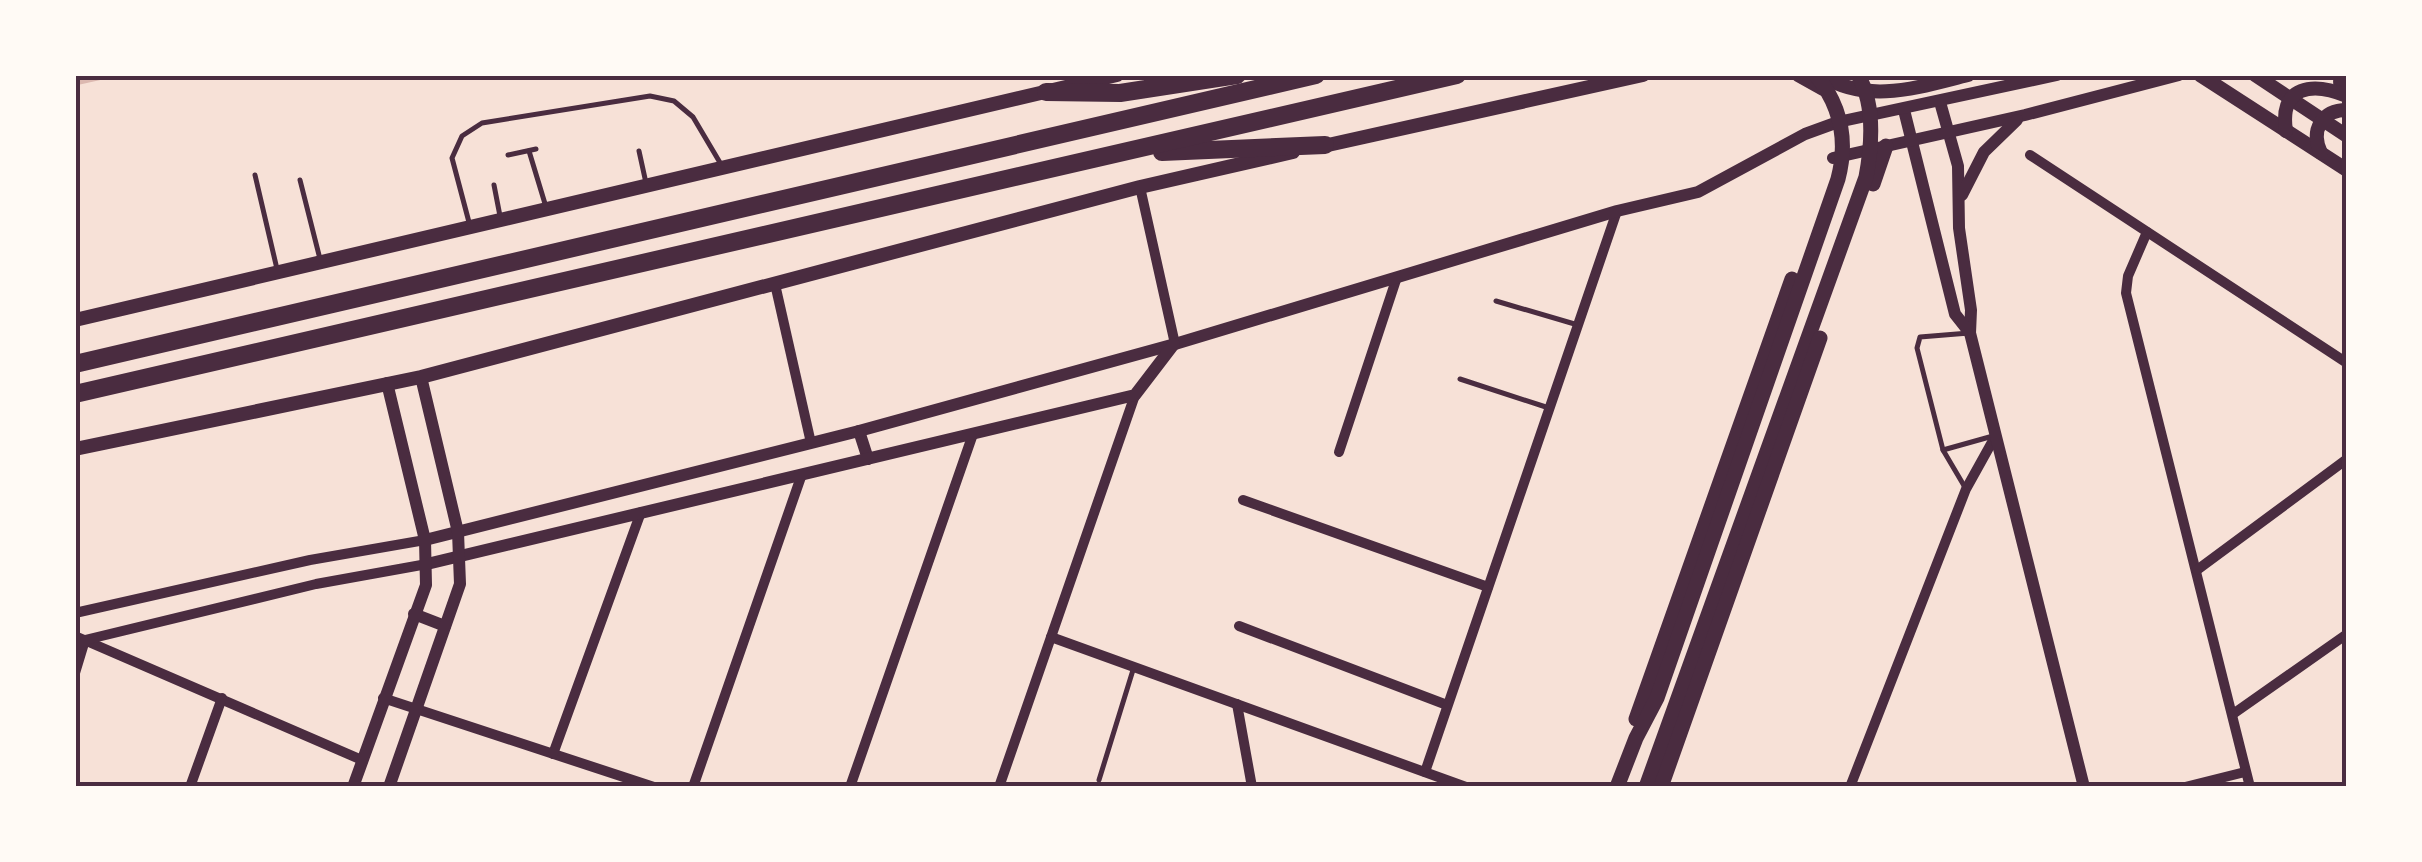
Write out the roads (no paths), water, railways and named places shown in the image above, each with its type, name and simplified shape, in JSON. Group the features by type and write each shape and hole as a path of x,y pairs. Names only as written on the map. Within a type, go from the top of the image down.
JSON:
{"highway":[{"path":"1046,92 1138,92 1237,75"},
{"path":"75,364 1316,75"},
{"path":"75,394 1458,75"},
{"path":"1116,154 1325,145"}],"main road":[{"path":"75,320 1118,75"},
{"path":"75,449 421,377 1140,187 1643,75"},
{"path":"1614,787 1833,158 1838,122 1822,88 1798,75"},
{"path":"1819,75 1859,90 1899,92 1968,75"},
{"path":"1614,787 1657,698 1842,165 1840,119 1819,75"},
{"path":"1646,787 1866,177 1870,124 1864,85 1858,75"},
{"path":"2200,75 2347,170"},
{"path":"2255,75 2347,136"},
{"path":"2286,132 2286,109 2292,97 2302,90 2342,85"},
{"path":"2322,155 2316,140 2318,124 2329,113 2347,110"},
{"path":"1661,787 1886,146"},
{"path":"1818,206 1828,199 1850,206 1858,229"}],"street":[{"path":"75,612 310,560 425,540 860,431 1174,344 1617,211 1698,192 1805,134 1838,122 2057,75"},
{"path":"1833,158 2180,75"},
{"path":"1940,102 1958,166 1960,242 1972,310 1970,333 2084,787"},
{"path":"1904,110 1955,314 1970,333"},
{"path":"1960,202 1984,152 2025,115"},
{"path":"1838,122 1866,131 1886,146"},
{"path":"2030,155 2347,364"},
{"path":"999,787 1135,395 1174,344 1140,187"},
{"path":"1425,772 1617,211"},
{"path":"2147,232 2128,276 2126,292 2250,787"},
{"path":"1339,452 1396,278"},
{"path":"776,284 811,443"},
{"path":"389,787 460,584 458,532 421,377"},
{"path":"353,787 426,584 425,540 386,383"},
{"path":"80,638 316,584 427,564 1135,395"},
{"path":"860,431 868,459"},
{"path":"850,787 973,434"},
{"path":"1850,787 1966,488 1996,436"},
{"path":"2197,570 2347,460"},
{"path":"693,787 802,474"},
{"path":"1242,500 1488,587"},
{"path":"549,509 554,532"},
{"path":"553,754 641,512"},
{"path":"310,560 316,584"},
{"path":"414,614 445,626"},
{"path":"1239,626 1448,705"},
{"path":"2233,714 2347,634"},
{"path":"77,667 80,638"},
{"path":"80,638 362,760"},
{"path":"1051,638 1466,787"},
{"path":"190,787 222,698"},
{"path":"384,698 654,787"},
{"path":"1237,704 1252,787"},
{"path":"2185,787 2246,772"}],"lane":[{"path":"471,227 452,158 462,136 482,123 650,96 674,101 692,117 723,168"},
{"path":"508,155 532,150 547,210"},
{"path":"639,151 646,186"},
{"path":"255,175 278,273"},
{"path":"300,180 321,263"},
{"path":"494,184 501,220"},
{"path":"1496,301 1578,325"},
{"path":"1966,488 1943,450 1917,342 1920,336 1970,333"},
{"path":"1460,379 1550,408"},
{"path":"1943,450 1996,436"},
{"path":"1100,780 1134,666"}],"waterway":[{"path":"75,83 111,75"}]}
